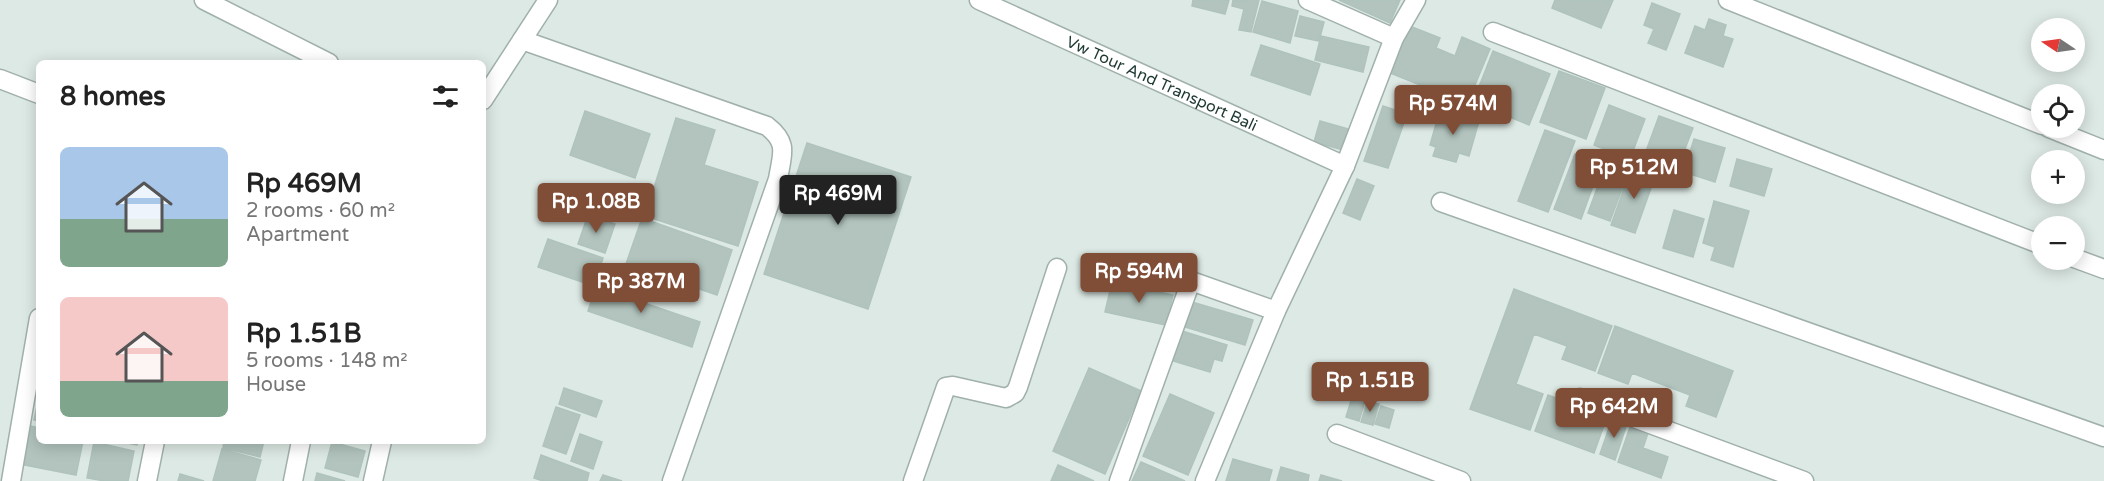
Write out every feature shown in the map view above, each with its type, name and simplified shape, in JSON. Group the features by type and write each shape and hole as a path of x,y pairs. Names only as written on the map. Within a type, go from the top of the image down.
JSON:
{"street":[{"path":"204,0 323,60"},
{"path":"486,95 548,0"},
{"name":"Vw Tour And Transport Bali","path":"979,0 1345,166"},
{"path":"1308,0 1395,38"},
{"path":"1205,481 1276,310 1345,166 1395,38 1416,0"},
{"path":"1728,0 2031,121"},
{"path":"1493,32 2031,241"},
{"path":"522,40 767,126 778,134 783,144 778,179 672,481"},
{"path":"0,79 36,93"},
{"path":"2074,138 2104,150"},
{"path":"1441,202 2104,437"},
{"path":"2085,262 2104,269"},
{"path":"913,481 946,387 953,386 1006,398 1015,393 1057,268"},
{"path":"1119,481 1191,281 1276,310"},
{"path":"11,481 36,335"},
{"path":"1581,398 1804,481"},
{"path":"1337,434 1461,481"},
{"path":"147,481 154,444"},
{"path":"292,481 300,444"},
{"path":"373,481 381,444"}],"building":[{"path":"1193,0 1229,0 1225,14 1192,6"},
{"path":"1233,0 1259,0 1251,32 1239,30 1244,9 1232,6"},
{"path":"1339,0 1400,0 1390,23"},
{"path":"1555,0 1613,0 1601,28 1552,8"},
{"path":"1262,1 1298,11 1290,43 1253,32"},
{"path":"1652,3 1680,14 1666,50 1648,43 1654,29 1644,25"},
{"path":"1300,16 1324,22 1319,41 1295,36"},
{"path":"1709,19 1726,25 1723,36 1733,39 1723,67 1685,53 1695,26 1705,30"},
{"path":"1407,25 1440,38 1436,48 1455,56 1462,37 1490,49 1467,104 1388,72"},
{"path":"1321,36 1369,47 1363,72 1315,60"},
{"path":"1261,45 1320,64 1310,95 1251,75"},
{"path":"1493,51 1550,74 1529,125 1473,102"},
{"path":"1559,71 1605,88 1586,139 1540,122"},
{"path":"1609,105 1645,119 1630,159 1594,145"},
{"path":"1383,106 1407,114 1388,168 1364,161"},
{"path":"1440,110 1479,121 1469,156 1459,153 1456,162 1433,156 1436,147 1430,145"},
{"path":"585,111 650,134 635,178 570,155"},
{"path":"1659,116 1693,128 1675,175 1642,162"},
{"path":"676,118 715,130 704,165 758,182 738,246 645,216"},
{"path":"1320,121 1352,130 1347,151 1314,142"},
{"path":"1545,130 1575,141 1548,212 1518,201"},
{"path":"1694,139 1725,148 1715,182 1684,172"},
{"path":"807,143 911,177 868,309 764,274"},
{"path":"1575,154 1601,164 1581,219 1554,209"},
{"path":"1737,159 1772,169 1764,196 1730,186"},
{"path":"1606,164 1628,173 1610,221 1588,213"},
{"path":"1632,166 1656,174 1635,233 1611,225"},
{"path":"1357,179 1374,186 1360,220 1343,213"},
{"path":"1714,201 1749,211 1733,267 1711,260 1715,247 1703,243"},
{"path":"1674,210 1704,219 1693,257 1663,248"},
{"path":"588,215 615,224 605,253 578,244"},
{"path":"642,218 732,250 717,295 626,264"},
{"path":"548,239 603,258 594,286 538,267"},
{"path":"601,272 617,278 612,292 700,322 692,347 588,311"},
{"path":"1112,282 1173,295 1166,325 1105,312"},
{"path":"1514,289 1612,326 1595,371 1562,359 1567,346 1534,334 1516,384 1543,394 1530,430 1470,409"},
{"path":"1192,302 1253,320 1245,345 1185,327"},
{"path":"1615,326 1733,371 1716,417 1686,406 1690,395 1632,373 1628,384 1598,373"},
{"path":"1179,330 1227,345 1222,361 1214,359 1210,372 1170,360"},
{"path":"1089,368 1141,391 1105,474 1053,451"},
{"path":"564,388 602,401 596,417 559,404"},
{"path":"1170,394 1214,413 1188,475 1143,456"},
{"path":"1353,394 1366,398 1359,421 1346,417"},
{"path":"1548,395 1607,417 1594,453 1535,431"},
{"path":"1367,402 1379,404 1373,425 1361,422"},
{"path":"1381,406 1394,410 1389,428 1375,424"},
{"path":"556,407 580,415 566,454 543,446"},
{"path":"1612,419 1627,424 1615,460 1600,454"},
{"path":"31,426 36,427 36,444 82,444 76,475 24,465"},
{"path":"1630,427 1648,433 1643,448 1668,457 1661,478 1618,462"},
{"path":"580,434 602,442 593,469 571,461"},
{"path":"94,444 134,451 128,481 87,478"},
{"path":"224,444 263,444 260,457 223,448"},
{"path":"331,444 365,451 358,477 325,468"},
{"path":"222,449 261,460 255,481 213,481"},
{"path":"541,455 589,473 587,481 543,481 534,478"},
{"path":"1233,459 1272,470 1269,481 1226,481"},
{"path":"1141,462 1185,481 1132,481"},
{"path":"1058,465 1094,481 1051,481"},
{"path":"1281,467 1309,475 1308,481 1277,481"},
{"path":"317,473 345,481 315,481"},
{"path":"180,474 204,481 178,481"},
{"path":"603,475 622,481 600,481"},
{"path":"1321,475 1342,481 1319,481"}]}
